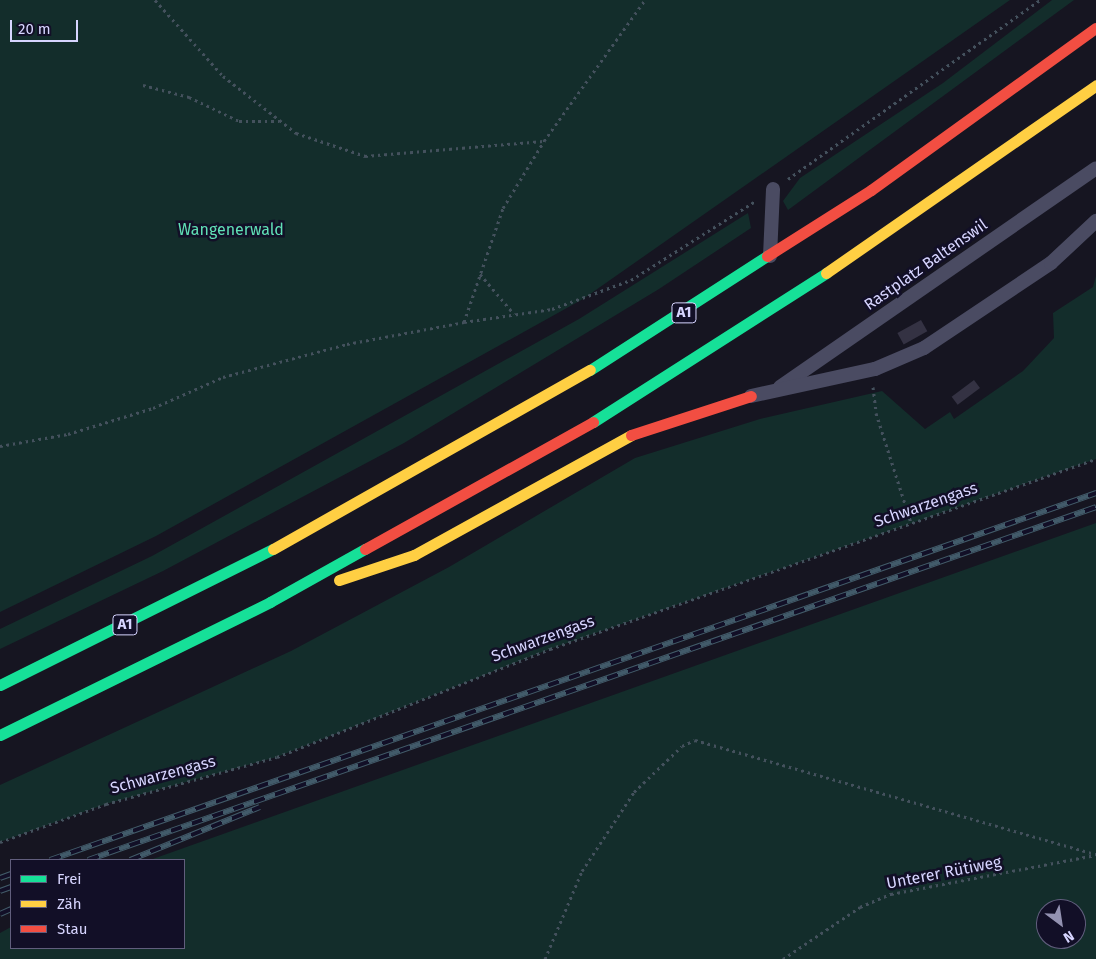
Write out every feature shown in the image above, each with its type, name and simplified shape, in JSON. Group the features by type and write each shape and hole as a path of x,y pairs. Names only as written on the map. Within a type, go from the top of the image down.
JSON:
{"highway":[{"name":"A1","path":"0,685 152,612 365,501 566,385 770,258 1096,28"},
{"path":"0,735 270,602 486,485 694,360 896,228 1096,85"},
{"path":"270,602 414,555 622,438 751,396"}],"lane":[{"name":"Rastplatz Baltenswil","path":"776,390 1096,168"},
{"path":"770,258 773,189"},
{"name":"Rastplatz Baltenswil","path":"751,396 875,369 939,341 1051,263 1096,221"}],"path":[{"path":"154,0 223,76 296,133 364,156 544,141"},
{"path":"0,446 68,434 153,408 223,377 347,344 464,322 503,208 544,141 645,0"},
{"path":"143,85 189,97 239,121 280,121"},
{"path":"480,274 514,314"},
{"path":"873,389 876,413 911,523"},
{"name":"Schwarzengass","path":"0,842 106,804 276,757 550,649 1096,460"},
{"path":"545,959 582,871 634,792 682,746 695,740 1096,854"},
{"name":"Unterer Rütiweg","path":"783,959 860,907 891,894 1096,854"}],"green space":[{"name":"Wangenerwald","path":"0,0 1010,0 583,299 156,536 0,612"},
{"path":"1052,0 1074,0 788,210 783,201 800,178 943,83"},
{"path":"748,213 751,228 659,289 404,443 163,571 0,649 0,629 152,556 579,319"},
{"path":"1096,276 1096,459 550,649 277,757 106,804 0,842 0,785 291,651 449,567 635,458 760,419 882,391 925,429 950,412 954,419 1023,371 1054,338 1053,313 1093,287"},
{"path":"1096,523 1096,959 0,959 0,933 10,928 10,949 185,949 185,859 153,859"}],"building":[{"path":"921,320 927,331 904,344 897,333"},
{"path":"974,380 980,388 958,405 952,397"}],"railway":[{"path":"53,859 1096,493"},
{"path":"91,859 1096,507"},
{"path":"132,859 260,807"},
{"path":"0,878 10,874"},
{"path":"0,891 10,887"},
{"path":"0,914 10,909"}],"traffic: fast":[{"path":"590,370 767,256"},
{"path":"593,422 826,273"},
{"path":"0,685 273,549"},
{"path":"0,735 270,602 365,549"}],"traffic: slow":[{"path":"826,273 1096,85"},
{"path":"273,549 590,370"},
{"path":"339,580 414,555 631,435"}],"traffic: jam":[{"path":"767,256 871,190 1096,28"},
{"path":"631,435 751,396"},
{"path":"365,549 593,422"}]}
